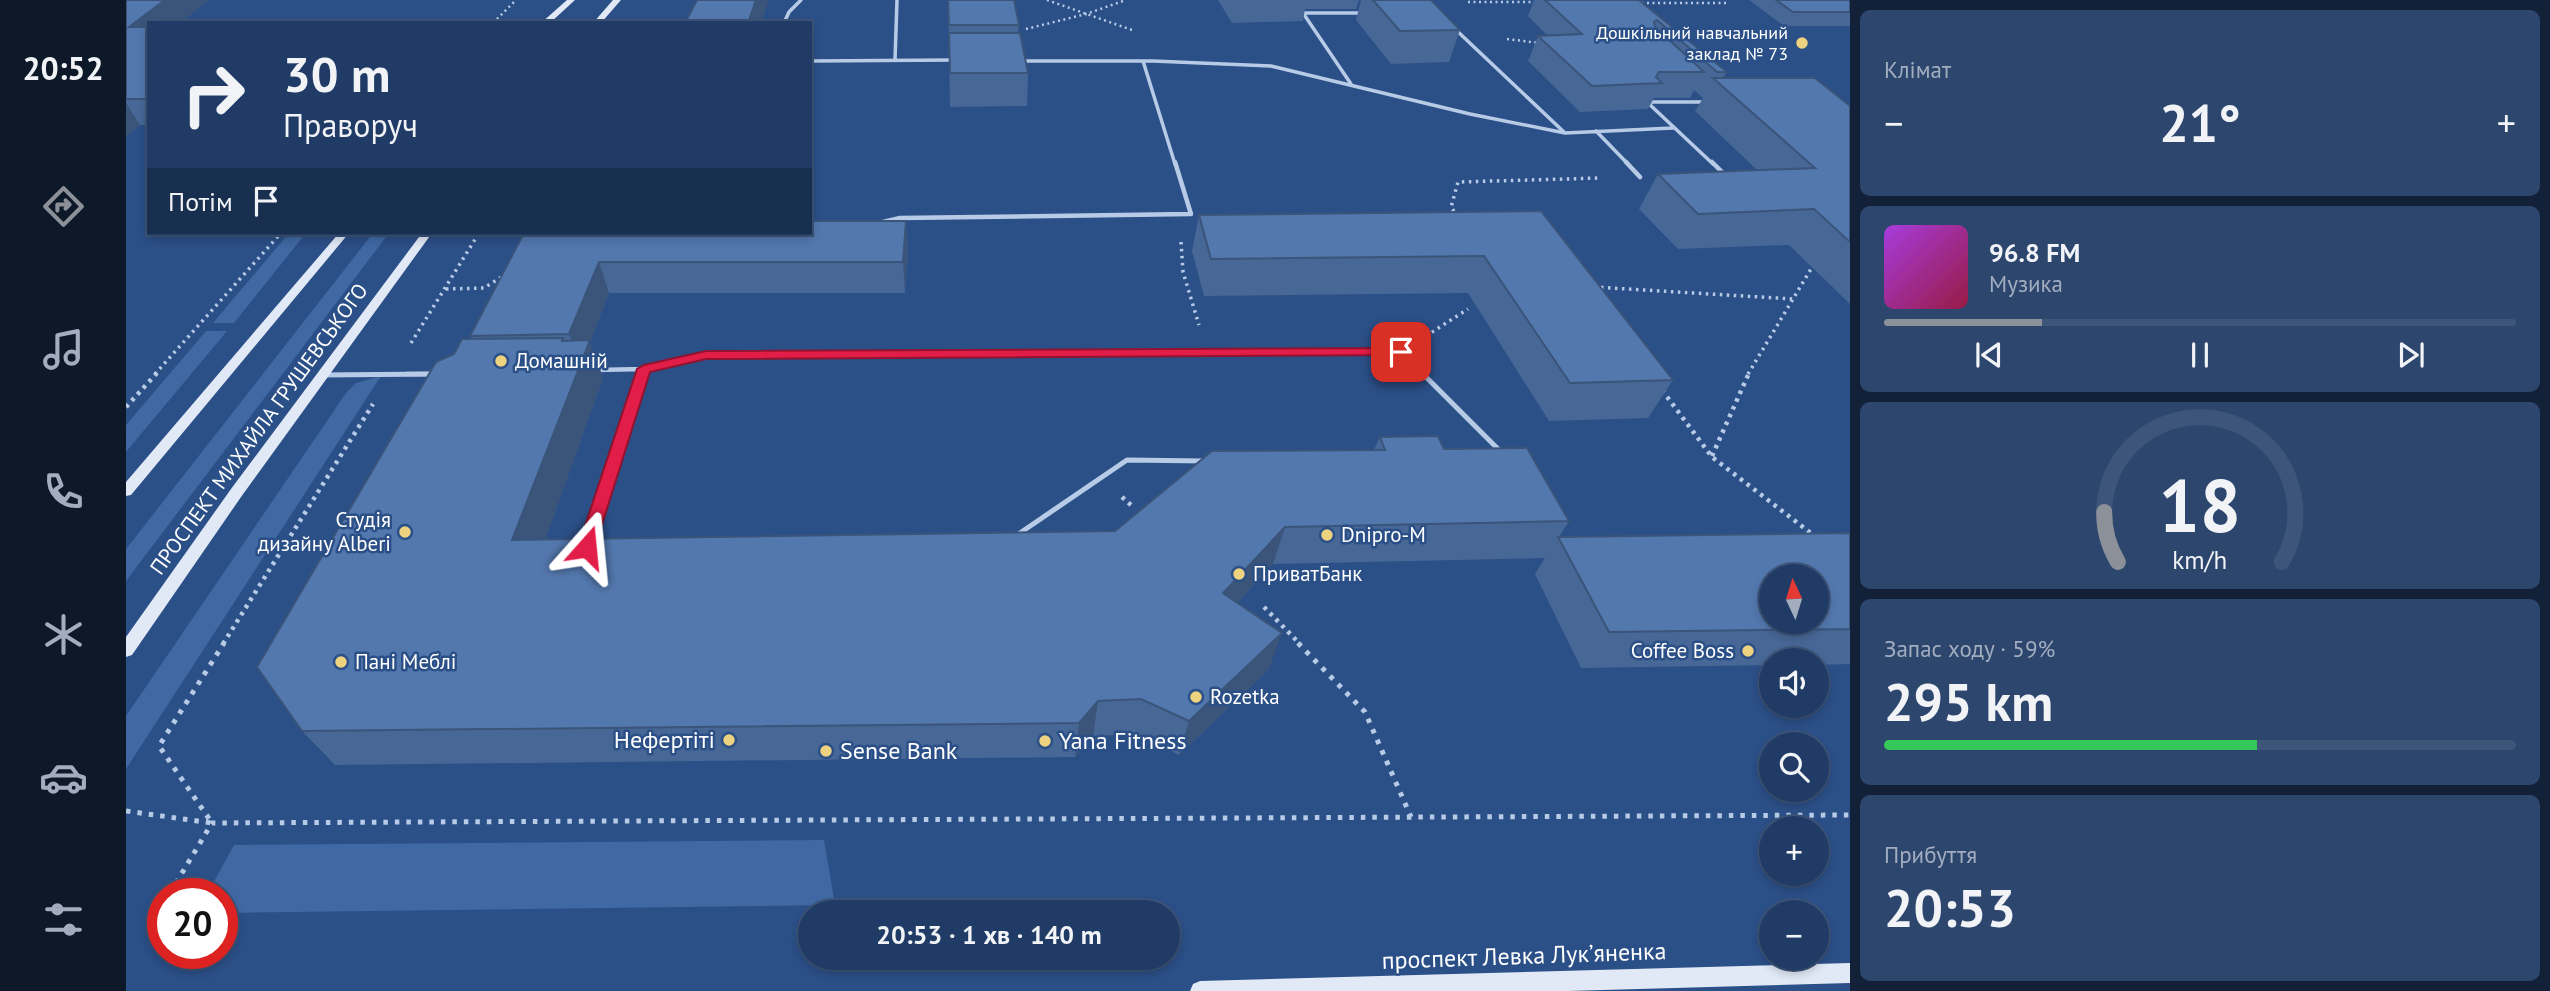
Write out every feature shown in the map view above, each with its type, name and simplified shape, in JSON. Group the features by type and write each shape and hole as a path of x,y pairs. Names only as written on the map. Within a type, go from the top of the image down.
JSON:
{"main road":[{"path":"547,21 571,0"},
{"path":"599,21 618,0"},
{"path":"126,491 342,235"},
{"name":"ПРОСПЕКТ МИХАЙЛА ГРУШЕВСЬКОГО","path":"126,650 426,235"},
{"name":"проспект Левка Лукʼяненка","path":"1200,991 1850,973"}],"lane":[{"path":"785,21 789,12 801,0"},
{"path":"895,60 897,0"},
{"path":"1351,84 1303,13 1373,13"},
{"path":"1452,26 1565,132"},
{"path":"812,61 958,60"},
{"path":"1011,61 1143,61 1271,66 1471,114 1565,132 1673,128"},
{"path":"1143,61 1196,226"},
{"path":"1694,94 1702,102"},
{"path":"1715,102 1647,102 1727,177"},
{"path":"1596,131 1640,177"},
{"path":"874,224 901,218 1191,214"},
{"path":"591,370 644,369 706,355 1401,352 1504,454"},
{"path":"600,547 587,547 644,369"},
{"path":"322,375 444,374"},
{"path":"1016,536 1127,460 1210,461"}],"path":[{"path":"495,21 516,0"},
{"path":"1468,2 1538,2"},
{"path":"1636,3 1726,3"},
{"path":"1461,35 1541,44"},
{"path":"1458,218 1451,207 1458,182 1640,177"},
{"path":"126,407 279,235"},
{"path":"212,823 159,746 478,235"},
{"path":"1712,457 1741,386 1819,257"},
{"path":"1183,272 1208,353"},
{"path":"445,289 484,288 507,273"},
{"path":"1586,286 1793,299"},
{"path":"1401,352 1468,309"},
{"path":"1656,382 1712,457 1819,540"},
{"path":"1264,607 1365,712 1411,817"},
{"path":"126,811 212,823 1850,815"},
{"path":"179,878 212,823"}],"shaded area":[{"path":"287,235 304,235 234,323 213,323"},
{"path":"371,235 387,235 126,581 126,549"},
{"path":"206,331 227,331 126,452 126,425"},
{"path":"381,376 126,769 126,716 346,393 356,383"},
{"path":"824,840 834,900 798,900 798,905 238,913 238,878 216,878 234,845"}],"building":[{"path":"126,0 165,0 129,27 147,27 147,99 126,99"},
{"path":"697,0 756,0 749,21 686,21"},
{"path":"948,0 1014,0 1019,25 949,25"},
{"path":"1373,0 1431,0 1460,30 1400,31"},
{"path":"1545,0 1639,0 1727,72 1717,72 1657,20 1654,22 1655,27 1704,72 1659,72 1656,77 1662,83 1592,86 1538,36 1582,34"},
{"path":"1776,0 1850,0 1850,12 1793,12"},
{"path":"949,33 1020,33 1028,73 950,73"},
{"path":"1713,78 1815,78 1850,106 1850,242 1814,209 1698,214 1658,174 1815,168"},
{"path":"1541,211 1673,380 1570,383 1484,256 1211,259 1199,215"},
{"path":"812,221 906,221 903,262 599,262 569,334 470,336 523,235 812,235"},
{"path":"563,338 562,341 590,340 512,540 1115,531 1212,451 1385,450 1380,437 1438,436 1444,449 1527,448 1569,521 1285,527 1223,593 1282,633 1189,721 1141,699 1098,701 1079,723 302,731 257,667 436,362 454,354 462,339"},
{"path":"1850,533 1850,629 1829,629 1829,564 1759,564 1759,630 1609,632 1558,537"}],"place":[{"name":"Дошкільний навчальний заклад № 73","path":"1802,43"},
{"name":"Домашній","path":"501,361"},
{"name":"Студія дизайну Alberi","path":"405,532"},
{"name":"Dnipro-M","path":"1327,535"},
{"name":"ПриватБанк","path":"1239,574"},
{"name":"Coffee Boss","path":"1748,651"},
{"name":"Пані Меблі","path":"341,662"},
{"name":"Rozetka","path":"1196,697"},
{"name":"Нефертіті","path":"729,740"},
{"name":"Yana Fitness","path":"1045,741"},
{"name":"Sense Bank","path":"826,751"}],"route":[{"path":"587,547 644,369 706,355 1401,352"}]}
